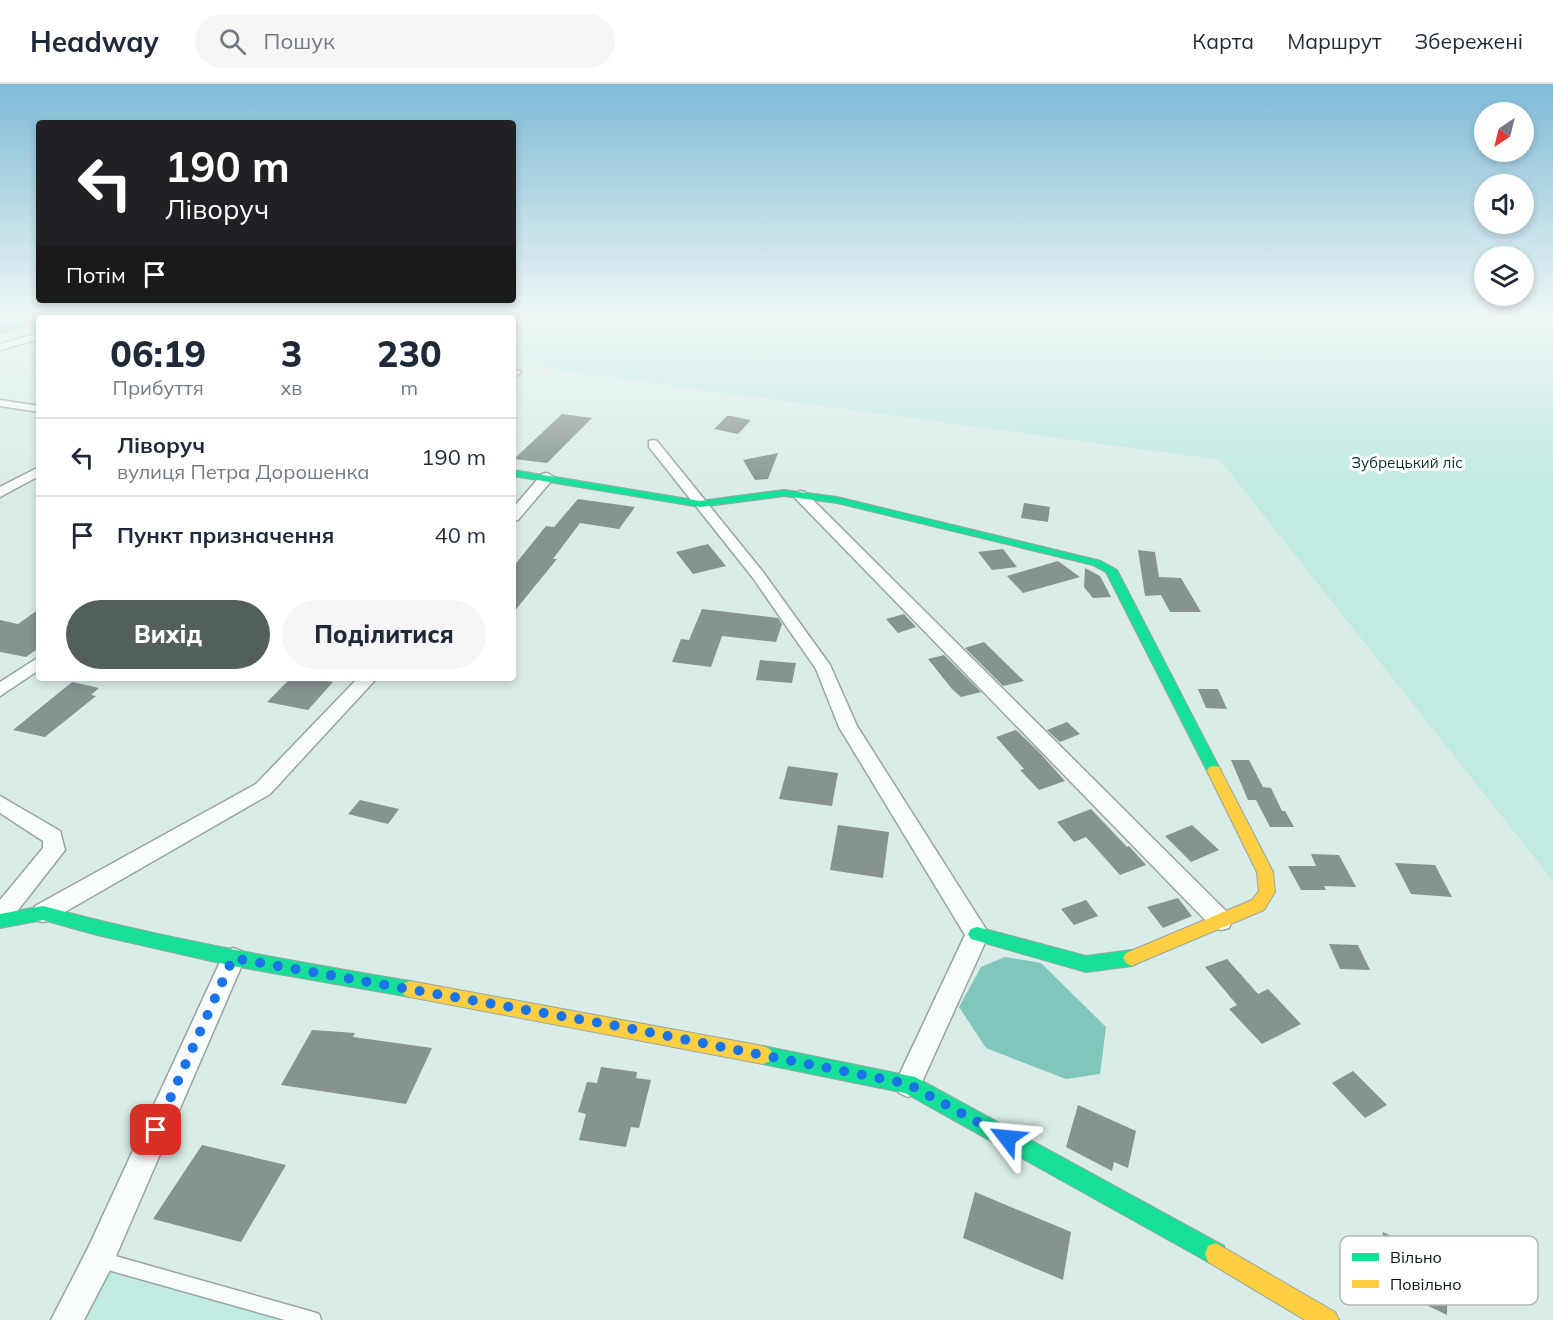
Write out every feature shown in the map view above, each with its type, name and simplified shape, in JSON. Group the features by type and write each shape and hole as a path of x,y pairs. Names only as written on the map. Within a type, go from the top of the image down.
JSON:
{"street":[{"path":"0,403 36,409"},
{"path":"516,473 699,504 784,494 837,500 1036,547 1097,563 1111,570 1255,851 1269,887 1267,897 1258,905 1128,960 1086,964 977,934 848,727 824,669 758,575 699,504 653,444"},
{"path":"0,494 36,473"},
{"path":"516,513 547,477"},
{"path":"800,495 1221,921"},
{"path":"0,690 36,664"},
{"path":"0,921 43,913 263,789 365,681"},
{"path":"0,803 53,837 54,850 0,916"},
{"path":"43,913 97,928 233,958 617,1026 908,1084 1185,1235 1327,1320"},
{"path":"908,1084 977,934"},
{"path":"67,1320 99,1260 233,958"}],"lane":[{"path":"99,1260 312,1320"}],"green space":[{"name":"Зубрецький ліс","path":"584,374 1553,374 1553,881 1220,460"},
{"path":"99,1259 312,1320 67,1320"}],"shaded area":[{"path":"1005,957 1041,963 1106,1027 1100,1074 1066,1079 986,1048 959,1007 981,967"}],"building":[{"path":"562,414 592,418 547,463 516,459"},
{"path":"727,416 751,420 738,434 714,429"},
{"path":"778,453 768,479 755,480 743,460"},
{"path":"578,499 635,507 619,529 580,523 553,559 557,559 516,609 516,563 546,526 554,527"},
{"path":"1024,503 1050,507 1048,522 1021,518"},
{"path":"708,544 726,566 693,574 676,552"},
{"path":"1003,549 1017,567 992,570 978,552"},
{"path":"1138,550 1155,552 1159,577 1181,578 1201,612 1170,612 1161,595 1145,596"},
{"path":"1058,561 1080,577 1023,593 1007,576"},
{"path":"1085,568 1100,576 1111,597 1093,598 1084,587"},
{"path":"702,609 778,618 782,624 776,642 722,636 711,667 672,662 681,639 689,640"},
{"path":"36,611 36,650 26,657 0,652 0,620 18,624"},
{"path":"904,614 916,627 898,633 886,619"},
{"path":"984,642 1024,681 1003,686 965,648"},
{"path":"944,655 981,692 961,697 952,689 928,659"},
{"path":"760,660 796,663 792,683 756,680"},
{"path":"288,681 333,682 308,710 267,702"},
{"path":"72,682 99,688 91,695 96,696 45,737 13,730"},
{"path":"1198,689 1218,689 1227,709 1206,708"},
{"path":"1067,722 1080,734 1060,742 1047,730"},
{"path":"1016,730 1065,781 1039,790 1020,770 1024,769 996,737"},
{"path":"1231,760 1249,760 1263,787 1271,788 1282,811 1285,811 1294,827 1270,827 1256,800 1248,800"},
{"path":"788,766 838,773 832,806 779,799"},
{"path":"360,800 399,809 388,824 348,814"},
{"path":"1091,809 1146,865 1120,875 1086,837 1074,842 1057,822"},
{"path":"838,825 889,832 883,878 830,870"},
{"path":"1192,825 1219,850 1191,862 1165,836"},
{"path":"1311,854 1339,855 1356,887 1324,886 1326,890 1301,890 1288,866 1316,866"},
{"path":"1395,863 1435,865 1452,897 1411,894"},
{"path":"1178,898 1192,916 1163,928 1147,907"},
{"path":"1086,900 1098,916 1074,925 1061,909"},
{"path":"1329,944 1358,945 1370,970 1340,969"},
{"path":"1227,959 1258,994 1268,989 1301,1024 1262,1044 1229,1009 1237,1005 1205,967"},
{"path":"312,1030 355,1033 353,1037 432,1048 406,1104 281,1085"},
{"path":"601,1067 637,1072 636,1078 651,1080 639,1128 631,1127 626,1147 579,1140 586,1114 578,1112 587,1082 597,1083"},
{"path":"1353,1071 1387,1105 1365,1118 1332,1083"},
{"path":"1078,1105 1136,1131 1128,1168 1114,1162 1112,1171 1066,1147"},
{"path":"202,1145 286,1165 241,1242 153,1219"},
{"path":"975,1192 1071,1232 1063,1280 963,1238"},
{"path":"1426,1305 1447,1305 1447,1315"}],"traffic: fast":[{"path":"516,473 700,504 784,493 837,500 1097,563 1111,570 1214,771"},
{"path":"0,921 43,913 97,928 233,958 410,989"},
{"path":"977,934 1086,964 1132,958"},
{"path":"763,1055 908,1084 1216,1254"}],"traffic: slow":[{"path":"1132,958 1258,905 1267,892 1265,872 1214,771"},
{"path":"410,989 763,1055"},
{"path":"1216,1254 1327,1320"}],"route":[{"path":"156,1130 233,958 617,1026 908,1084 1007,1138"}]}
